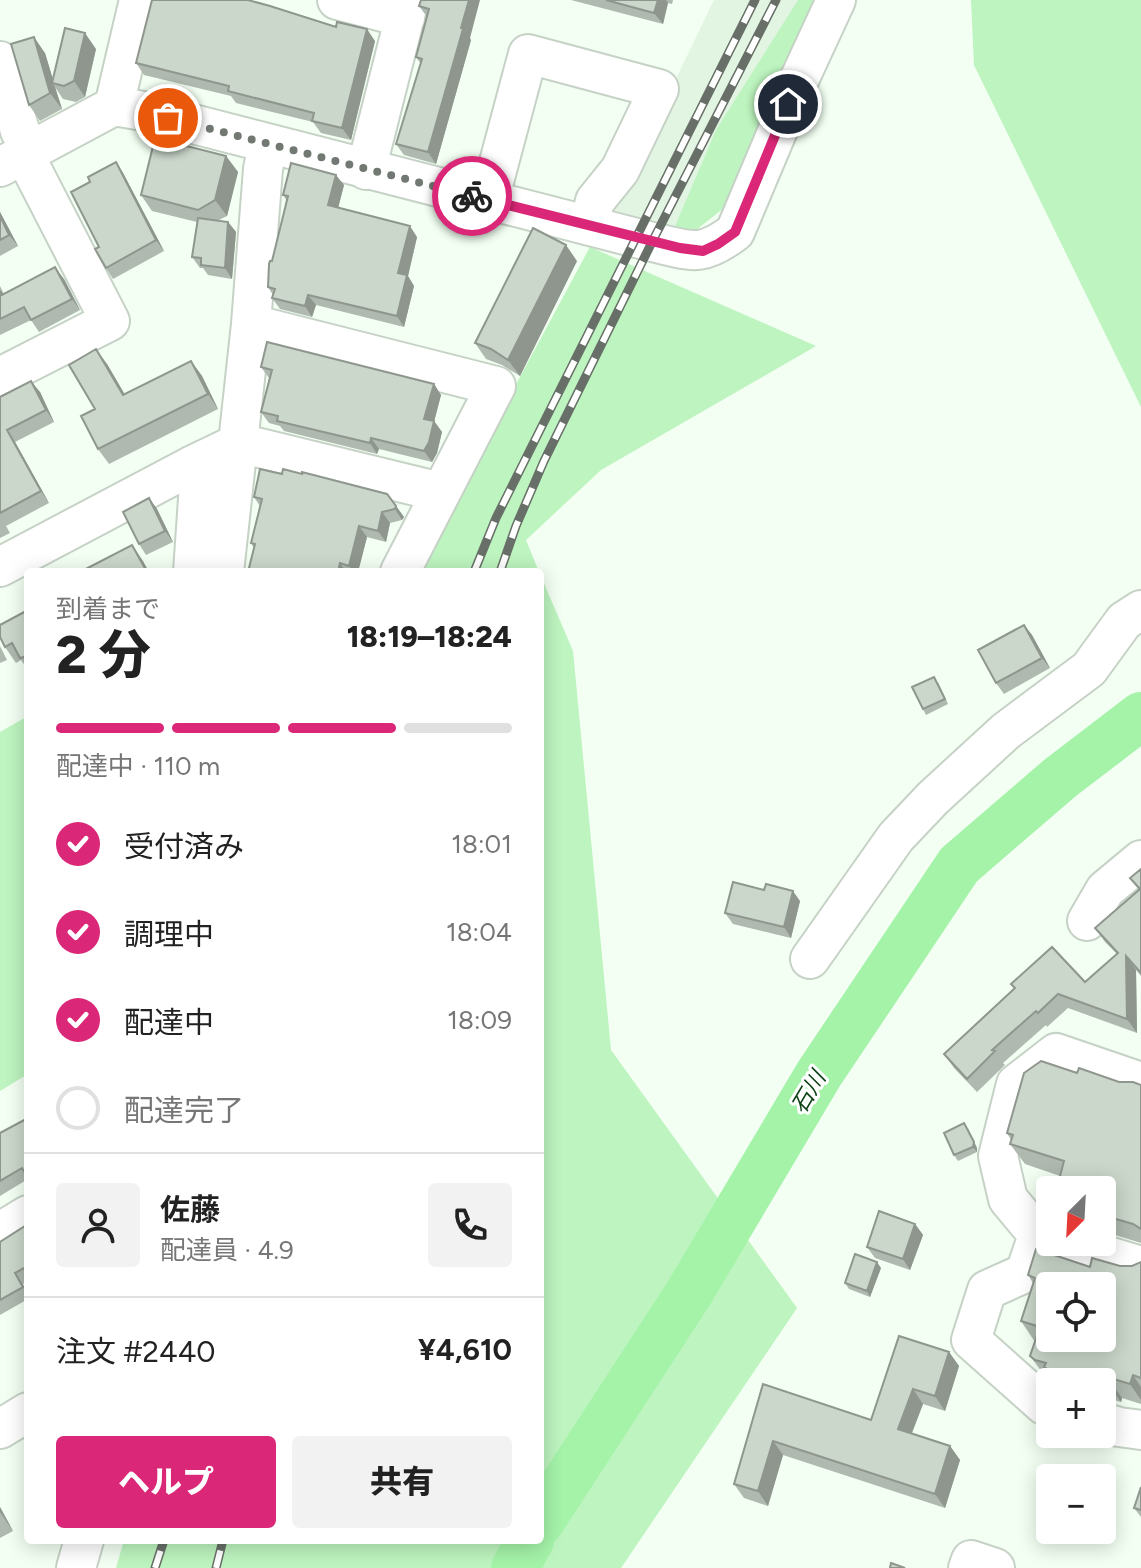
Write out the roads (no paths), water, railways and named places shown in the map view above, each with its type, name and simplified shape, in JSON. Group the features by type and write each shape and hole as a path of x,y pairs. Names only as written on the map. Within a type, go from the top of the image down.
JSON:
{"street":[{"path":"114,106 139,0"},
{"path":"337,0 407,9 366,170"},
{"path":"19,157 114,106 680,248 703,251 735,232 836,0"},
{"path":"489,200 528,54 659,89 620,170 595,201 589,225"},
{"path":"0,61 20,131 19,157 110,321 0,377"},
{"path":"224,568 251,324 260,198 268,144"},
{"path":"251,324 496,386 402,568"},
{"path":"0,567 239,443 440,492"},
{"path":"191,466 199,484 193,568"},
{"path":"810,959 905,827 1006,731 1089,669 1124,621 1141,610"},
{"path":"1087,921 1105,890 1141,860"},
{"path":"1036,1225 1008,1199 998,1156 1016,1084 1056,1053 1141,1082"},
{"path":"0,1232 24,1217"},
{"path":"1036,1398 971,1340 987,1290 1025,1273 1037,1256"},
{"path":"1108,1256 1141,1266"},
{"path":"0,1429 24,1414"},
{"path":"1116,1426 1141,1430"},
{"path":"76,1568 83,1544"},
{"path":"968,1568 971,1560 995,1568"}],"waterway":[{"name":"石川","path":"544,1516 689,1293 819,1074 959,865 1060,778 1141,716"},
{"name":"石川","path":"515,1568 528,1544"}],"railway":[{"path":"476,568 496,518 755,0"},
{"path":"501,568 544,461 776,0"},
{"path":"155,1568 163,1544"},
{"path":"216,1568 222,1544"}]}
